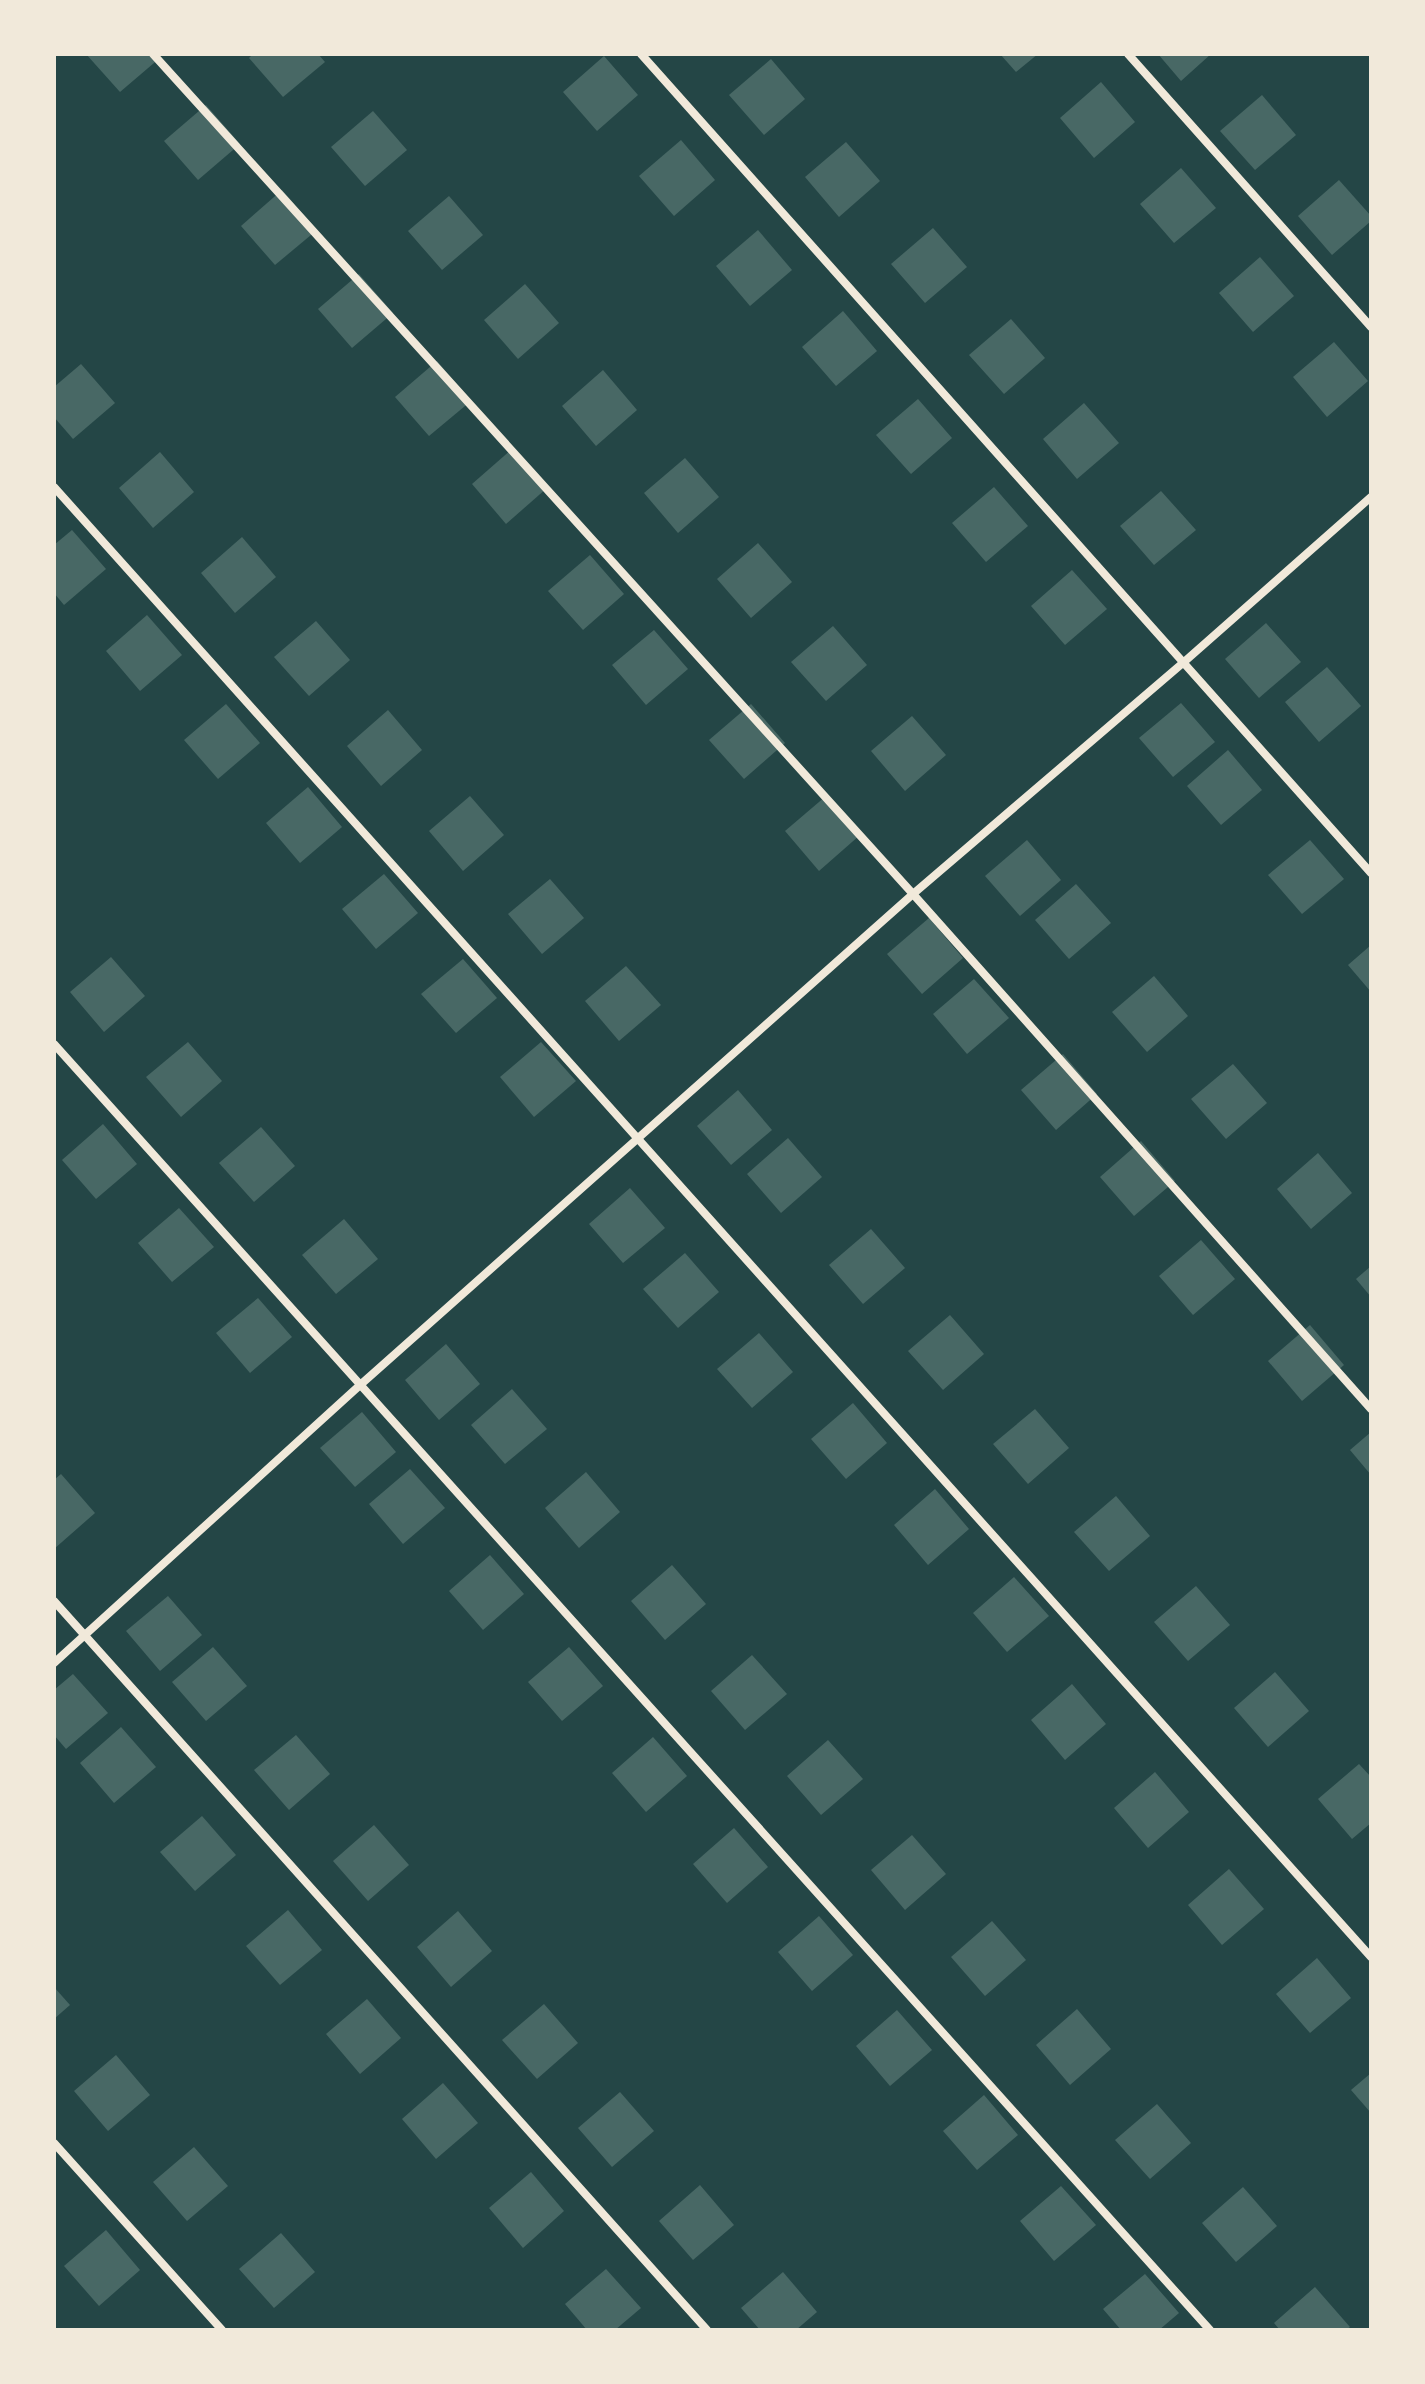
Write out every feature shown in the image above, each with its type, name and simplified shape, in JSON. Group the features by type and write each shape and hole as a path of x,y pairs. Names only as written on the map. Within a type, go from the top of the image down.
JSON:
{"street":[{"path":"153,54 913,894 1371,1409"},
{"path":"641,54 1371,873"},
{"path":"1128,54 1371,327"},
{"path":"54,487 1371,1957"},
{"path":"54,1663 359,1386 913,894 1371,497"},
{"path":"54,1044 1210,2330"},
{"path":"54,1601 707,2330"},
{"path":"54,2143 222,2330"}],"shaded area":[{"path":"54,54 1371,54 1371,2330 54,2330"}],"building":[{"path":"86,54 159,54 161,57 120,92"},
{"path":"253,54 318,54 325,62 283,97 249,58"},
{"path":"1000,54 1038,54 1016,72"},
{"path":"1158,54 1211,54 1181,81"},
{"path":"604,56 638,95 597,131 563,92"},
{"path":"771,59 805,99 764,135 729,95"},
{"path":"1101,82 1135,122 1094,158 1060,118"},
{"path":"1262,95 1296,135 1255,170 1220,131"},
{"path":"206,105 240,144 198,180 164,141"},
{"path":"373,111 407,150 365,186 331,147"},
{"path":"681,140 715,180 674,216 639,176"},
{"path":"846,142 880,181 839,217 805,177"},
{"path":"1181,168 1216,208 1174,243 1140,204"},
{"path":"1339,180 1371,216 1371,221 1332,255 1298,216"},
{"path":"282,190 317,230 275,265 241,226"},
{"path":"449,196 483,235 442,270 408,231"},
{"path":"933,228 967,267 925,303 891,264"},
{"path":"758,230 792,270 750,306 716,266"},
{"path":"1260,257 1294,296 1253,332 1219,293"},
{"path":"359,274 393,313 352,348 318,309"},
{"path":"525,284 559,323 518,359 484,320"},
{"path":"843,311 877,351 836,386 802,347"},
{"path":"1011,319 1045,358 1004,394 969,355"},
{"path":"1334,342 1368,381 1327,417 1293,377"},
{"path":"437,361 471,401 429,436 395,397"},
{"path":"81,364 115,403 73,439 54,417 54,387"},
{"path":"603,370 637,410 596,446 562,406"},
{"path":"918,399 952,438 911,474 876,435"},
{"path":"1084,403 1119,443 1077,479 1043,439"},
{"path":"513,448 547,488 506,524 472,484"},
{"path":"160,452 194,492 153,528 119,488"},
{"path":"685,458 719,497 678,533 644,493"},
{"path":"994,487 1028,526 986,562 952,523"},
{"path":"1161,491 1196,530 1154,565 1120,526"},
{"path":"72,530 106,569 64,605 54,593 54,545"},
{"path":"242,537 276,577 235,613 201,573"},
{"path":"758,543 792,582 751,618 717,579"},
{"path":"590,555 624,594 583,630 548,591"},
{"path":"1072,570 1107,609 1065,645 1031,606"},
{"path":"147,615 182,655 140,691 106,651"},
{"path":"316,621 350,660 309,696 274,657"},
{"path":"1266,623 1301,662 1259,698 1225,659"},
{"path":"833,626 867,665 826,701 791,662"},
{"path":"654,630 688,669 646,705 612,665"},
{"path":"1327,667 1361,706 1319,742 1285,702"},
{"path":"1181,703 1215,742 1173,777 1139,738"},
{"path":"226,704 260,743 218,779 184,740"},
{"path":"751,704 785,743 744,779 709,740"},
{"path":"388,710 422,750 381,786 347,746"},
{"path":"912,716 946,755 905,791 871,751"},
{"path":"1228,750 1262,790 1221,825 1187,786"},
{"path":"308,787 342,827 300,863 266,823"},
{"path":"470,796 504,835 463,871 429,831"},
{"path":"826,796 860,835 819,871 785,831"},
{"path":"1027,840 1061,880 1020,916 985,876"},
{"path":"1310,840 1344,879 1302,914 1268,875"},
{"path":"384,874 418,913 376,949 342,909"},
{"path":"550,879 584,918 542,954 508,914"},
{"path":"1076,884 1111,923 1069,959 1035,920"},
{"path":"929,918 963,958 922,994 887,954"},
{"path":"1371,945 1371,992 1348,965"},
{"path":"111,957 145,996 104,1032 70,992"},
{"path":"463,959 497,998 456,1033 421,994"},
{"path":"626,966 661,1005 619,1041 585,1001"},
{"path":"1154,976 1188,1016 1147,1052 1112,1012"},
{"path":"974,979 1009,1018 967,1054 933,1014"},
{"path":"188,1042 222,1081 181,1117 146,1077"},
{"path":"541,1042 576,1081 534,1117 500,1077"},
{"path":"1063,1054 1097,1094 1056,1130 1021,1090"},
{"path":"1233,1064 1267,1103 1226,1139 1191,1099"},
{"path":"738,1090 772,1130 731,1165 697,1126"},
{"path":"103,1124 137,1164 96,1199 62,1160"},
{"path":"261,1127 295,1166 254,1202 219,1163"},
{"path":"788,1138 822,1177 781,1213 747,1174"},
{"path":"1141,1141 1175,1181 1134,1216 1100,1177"},
{"path":"1318,1153 1352,1193 1311,1229 1277,1189"},
{"path":"630,1188 665,1228 623,1263 589,1224"},
{"path":"179,1208 214,1247 172,1282 138,1243"},
{"path":"344,1219 378,1259 336,1294 302,1255"},
{"path":"871,1229 905,1268 863,1304 829,1265"},
{"path":"1201,1240 1235,1279 1193,1315 1159,1276"},
{"path":"685,1253 719,1292 678,1328 643,1289"},
{"path":"1371,1266 1371,1297 1356,1279"},
{"path":"258,1298 292,1337 250,1373 216,1333"},
{"path":"950,1315 984,1354 943,1390 908,1351"},
{"path":"1310,1325 1344,1365 1302,1401 1268,1361"},
{"path":"759,1333 793,1372 752,1408 717,1369"},
{"path":"446,1344 480,1384 439,1420 405,1380"},
{"path":"512,1389 547,1429 505,1464 471,1425"},
{"path":"853,1403 887,1443 846,1479 811,1439"},
{"path":"1035,1409 1069,1448 1028,1484 993,1444"},
{"path":"362,1412 396,1452 355,1487 320,1448"},
{"path":"1371,1432 1371,1475 1350,1450"},
{"path":"410,1469 445,1508 403,1544 369,1504"},
{"path":"586,1472 620,1512 579,1548 545,1508"},
{"path":"61,1474 95,1513 54,1549 54,1480"},
{"path":"935,1489 969,1529 928,1565 894,1525"},
{"path":"1116,1496 1150,1536 1109,1571 1074,1532"},
{"path":"490,1555 524,1594 483,1630 449,1591"},
{"path":"672,1565 706,1604 665,1640 631,1601"},
{"path":"1014,1577 1049,1616 1007,1652 973,1613"},
{"path":"1196,1586 1230,1625 1188,1661 1154,1622"},
{"path":"168,1596 202,1635 160,1671 126,1631"},
{"path":"213,1647 247,1686 206,1721 172,1682"},
{"path":"569,1647 603,1686 562,1721 528,1682"},
{"path":"752,1655 787,1694 745,1730 711,1691"},
{"path":"1275,1672 1309,1711 1268,1747 1234,1708"},
{"path":"73,1674 108,1713 66,1749 54,1735 54,1690"},
{"path":"1072,1684 1106,1724 1065,1760 1031,1720"},
{"path":"121,1727 156,1767 114,1803 80,1763"},
{"path":"296,1735 330,1774 289,1810 254,1770"},
{"path":"653,1737 687,1776 646,1812 612,1773"},
{"path":"828,1740 863,1779 821,1815 787,1776"},
{"path":"1359,1764 1371,1777 1371,1823 1352,1839 1318,1799"},
{"path":"1155,1772 1189,1812 1148,1848 1114,1808"},
{"path":"202,1816 236,1855 195,1891 160,1852"},
{"path":"374,1825 409,1865 368,1901 333,1861"},
{"path":"734,1828 768,1867 727,1903 693,1864"},
{"path":"912,1835 946,1874 905,1910 871,1870"},
{"path":"1229,1869 1264,1909 1222,1945 1188,1905"},
{"path":"288,1910 322,1950 280,1985 246,1946"},
{"path":"458,1911 492,1951 451,1987 417,1947"},
{"path":"819,1916 853,1955 812,1991 778,1952"},
{"path":"992,1921 1026,1960 985,1996 951,1957"},
{"path":"1317,1958 1351,1998 1310,2033 1276,1994"},
{"path":"54,1987 70,2005 54,2019"},
{"path":"367,1999 401,2038 360,2074 326,2034"},
{"path":"544,2004 578,2043 537,2079 502,2040"},
{"path":"1077,2009 1111,2049 1070,2085 1036,2045"},
{"path":"897,2010 932,2050 890,2086 856,2046"},
{"path":"116,2055 150,2095 108,2131 74,2091"},
{"path":"1371,2073 1371,2113 1351,2090"},
{"path":"443,2083 478,2123 436,2159 402,2119"},
{"path":"620,2092 654,2131 612,2167 578,2128"},
{"path":"984,2095 1018,2135 977,2170 943,2131"},
{"path":"1157,2104 1191,2143 1150,2179 1115,2140"},
{"path":"194,2147 228,2186 187,2221 153,2182"},
{"path":"531,2172 564,2211 523,2248 489,2208"},
{"path":"700,2185 734,2225 693,2260 659,2221"},
{"path":"1061,2186 1096,2225 1054,2261 1020,2221"},
{"path":"1243,2187 1277,2226 1236,2262 1202,2223"},
{"path":"106,2230 140,2270 99,2306 64,2266"},
{"path":"281,2233 315,2272 274,2308 239,2269"},
{"path":"606,2269 641,2308 615,2330 587,2330 565,2304"},
{"path":"783,2272 817,2312 796,2330 760,2330 741,2308"},
{"path":"1145,2274 1179,2313 1159,2330 1121,2330 1103,2309"},
{"path":"1315,2287 1350,2327 1346,2330 1280,2330 1274,2323"}]}
